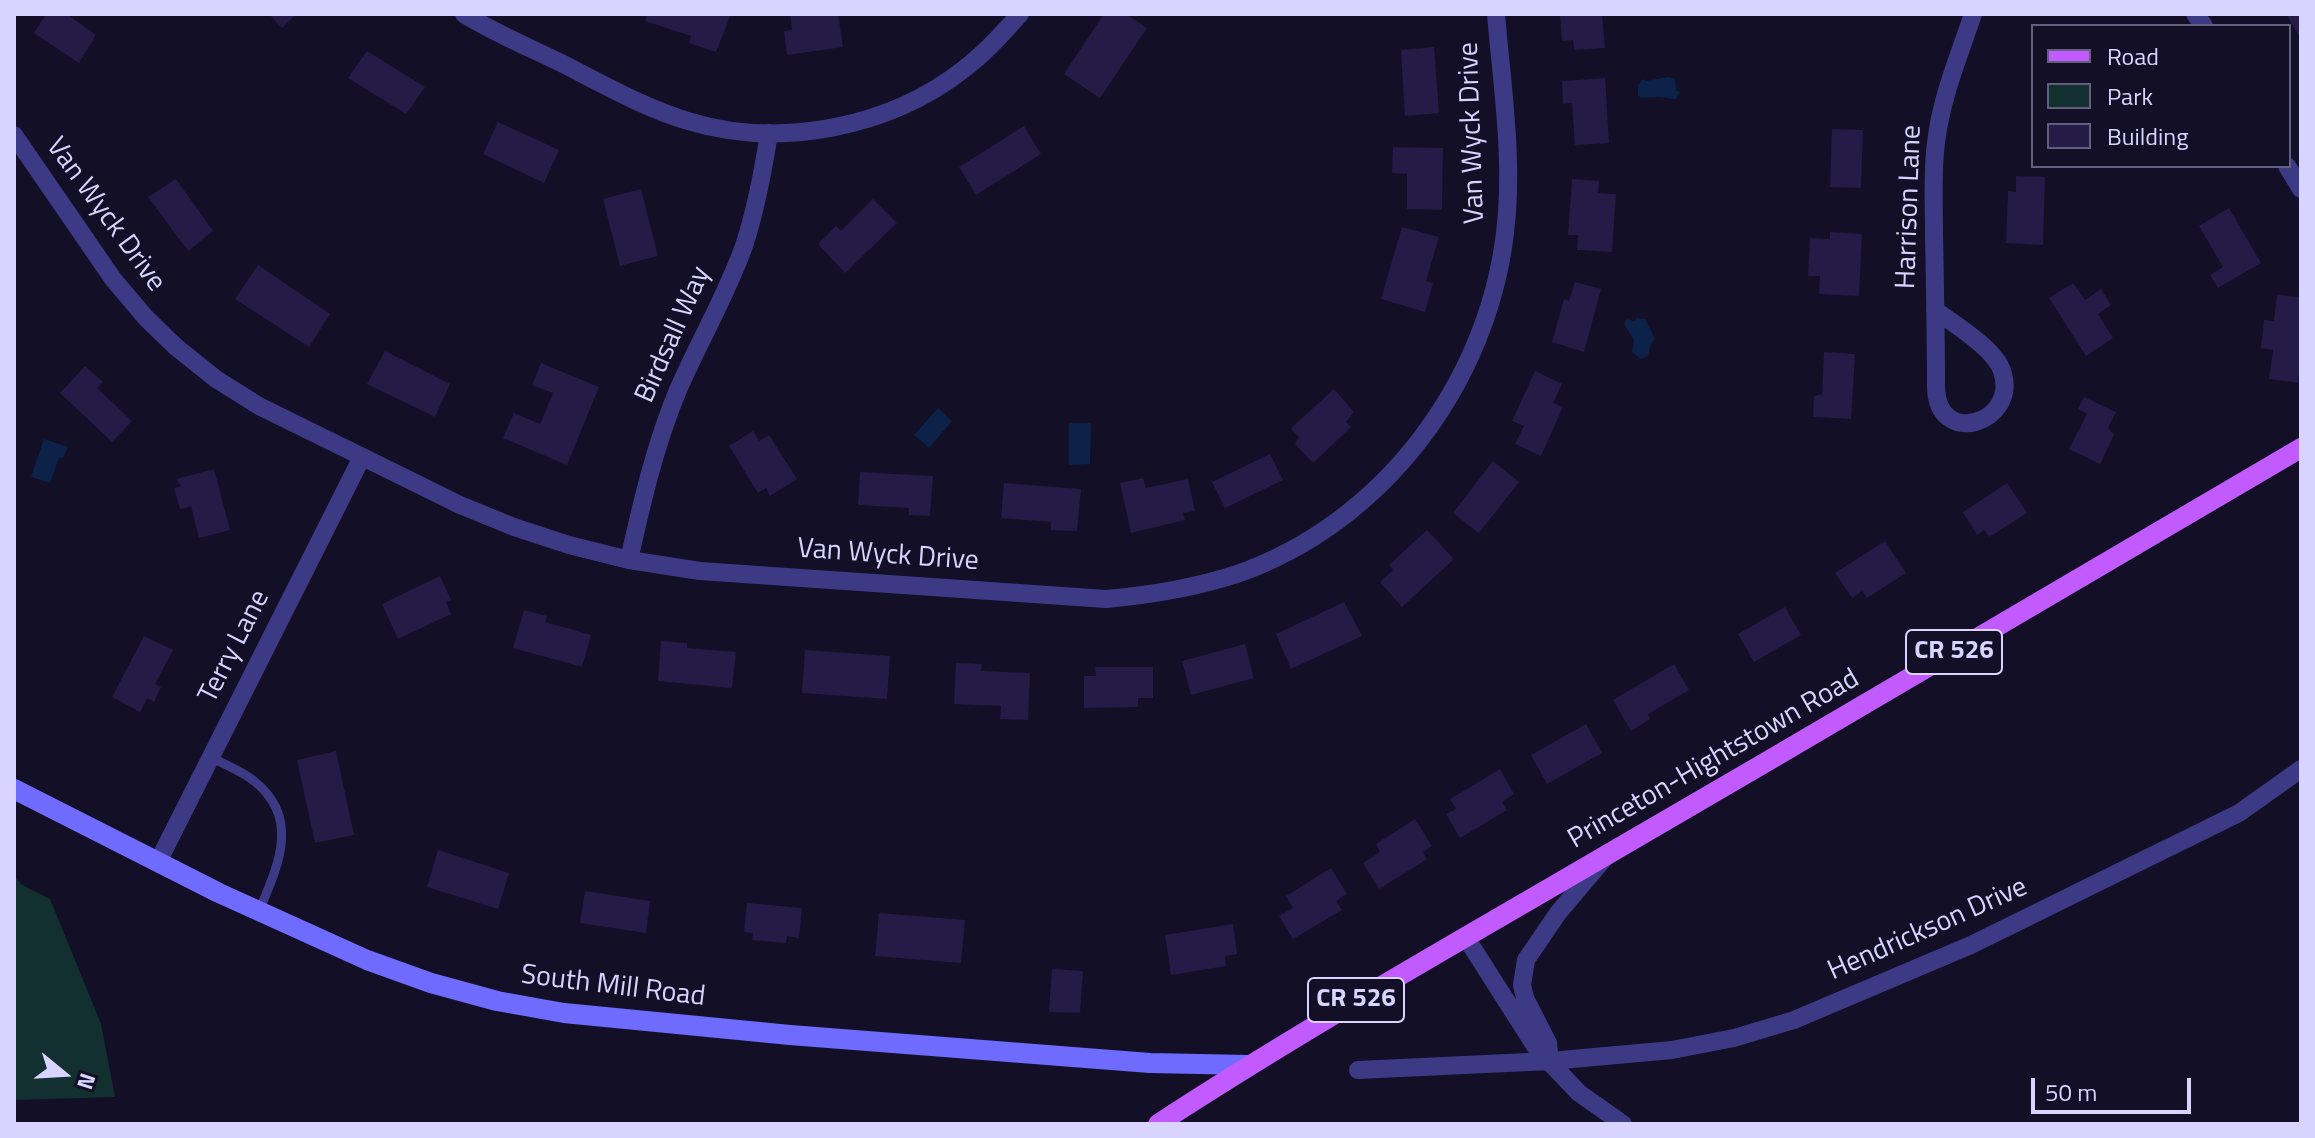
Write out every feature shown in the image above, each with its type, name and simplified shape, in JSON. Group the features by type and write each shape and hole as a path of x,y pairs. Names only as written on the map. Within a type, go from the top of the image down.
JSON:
{"main road":[{"name":"Princeton-Hightstown Road","path":"1158,1124 1248,1065 1465,936 2301,448"},
{"name":"South Mill Road","path":"14,789 259,911 367,960 431,983 497,1001 564,1013 790,1035 1118,1060 1248,1065"}],"street":[{"path":"464,14 655,110 729,130 769,133 831,127 860,121 901,106 963,70 992,45 1020,14"},
{"name":"Van Wyck Drive","path":"14,135 113,279 176,347 216,379 259,406 460,505 569,545 629,560 700,571 1106,599 1198,586 1240,573 1286,552 1329,526 1369,495 1395,470 1427,431 1471,357 1487,316 1506,232 1508,189 1496,14"},
{"name":"Harrison Lane","path":"1935,310 1991,354 2002,370 2004,387 2000,404 1990,417 1974,424 1957,423 1944,413 1937,398 1935,310 1934,174 1943,104 1973,14"},
{"name":"Birdsall Way","path":"629,560 659,441 678,391 744,245 759,195 769,133"},
{"path":"2288,168 2301,189"},
{"name":"Terry Lane","path":"158,862 362,457"},
{"name":"Hendrickson Drive","path":"1358,1070 1550,1061 1672,1050 1734,1038 1794,1020 1971,945 2239,813 2301,769"},
{"path":"1550,1061 1548,1043 1525,998 1522,985 1526,960 1558,913 1606,856"},
{"path":"1465,936 1530,1040 1579,1093 1623,1124"}],"lane":[{"path":"211,757 253,780 271,797 282,828 280,861 259,911"}],"green space":[{"path":"14,876 22,885 50,899 101,1024 115,1097 14,1100"}],"water":[{"path":"1643,79 1675,79 1676,90 1680,92 1676,99 1641,98 1638,95 1638,85"},
{"path":"1637,318 1645,319 1655,338 1648,356 1641,359 1632,352 1634,340 1624,324 1627,319 1634,321"},
{"path":"938,408 952,421 929,448 914,435"},
{"path":"1069,423 1091,423 1090,464 1069,465"},
{"path":"44,439 68,447 63,458 59,457 50,483 31,477"}],"building":[{"path":"46,14 67,14 96,35 79,63 34,33"},
{"path":"269,14 296,14 282,28"},
{"path":"647,14 731,14 716,52 689,43 691,36 645,21"},
{"path":"790,14 838,14 843,47 787,55 784,31 792,30"},
{"path":"1104,14 1126,14 1147,28 1100,98 1064,74"},
{"path":"1560,14 1602,14 1605,48 1574,50 1573,40 1562,41"},
{"path":"2286,14 2301,14 2301,39"},
{"path":"1434,47 1439,113 1405,116 1401,50"},
{"path":"367,51 425,87 406,114 348,78"},
{"path":"1605,78 1609,143 1575,145 1572,103 1563,104 1562,81"},
{"path":"498,122 559,150 544,183 483,154"},
{"path":"1024,126 1041,154 976,195 959,167"},
{"path":"1832,129 1863,130 1861,188 1830,187"},
{"path":"1393,147 1443,148 1442,210 1407,209 1407,174 1392,173"},
{"path":"2016,176 2045,177 2043,245 2006,243 2008,191 2016,192"},
{"path":"176,179 213,231 188,251 148,197"},
{"path":"1572,179 1599,181 1598,193 1616,194 1612,252 1577,250 1578,235 1568,235"},
{"path":"641,189 658,256 620,266 603,199"},
{"path":"873,199 897,223 845,273 818,244 836,226 841,231"},
{"path":"2229,208 2261,263 2218,288 2210,275 2223,267 2199,226"},
{"path":"1402,227 1439,237 1426,281 1433,283 1425,312 1381,299"},
{"path":"1830,232 1862,234 1859,296 1819,294 1820,276 1808,276 1810,238 1830,239"},
{"path":"258,265 330,314 309,347 235,299"},
{"path":"1575,282 1601,289 1584,352 1552,342 1564,299 1569,301"},
{"path":"2073,283 2085,300 2101,289 2111,305 2098,314 2113,338 2086,356 2049,298"},
{"path":"2277,295 2301,297 2298,383 2269,379 2273,350 2261,348 2264,320 2274,321"},
{"path":"385,351 450,384 435,417 367,384"},
{"path":"1824,352 1855,354 1851,419 1813,417 1814,396 1822,394"},
{"path":"541,363 599,387 567,465 503,438 514,413 540,424 553,393 532,385"},
{"path":"85,366 103,382 97,388 132,421 112,442 60,393"},
{"path":"1535,371 1562,384 1553,403 1563,407 1541,456 1515,444 1524,426 1512,421"},
{"path":"1334,389 1354,412 1346,422 1351,427 1313,463 1295,444 1299,438 1291,428"},
{"path":"2084,397 2116,412 2108,428 2114,435 2100,464 2069,449 2087,414 2078,409"},
{"path":"753,431 759,441 769,435 797,479 770,496 766,488 758,493 729,446"},
{"path":"1270,454 1283,480 1225,508 1212,482"},
{"path":"1493,461 1519,482 1479,533 1453,513"},
{"path":"214,469 230,530 199,538 191,506 180,509 174,488 181,486 176,479"},
{"path":"860,472 933,476 930,516 909,515 909,508 858,505"},
{"path":"1143,478 1146,488 1188,479 1195,511 1183,513 1185,520 1131,533 1120,483"},
{"path":"1004,483 1081,489 1077,531 1051,530 1051,522 1001,518"},
{"path":"2007,483 2027,513 1989,537 1984,530 1977,535 1963,512"},
{"path":"1427,530 1454,559 1402,607 1380,582 1393,570 1389,565"},
{"path":"1885,541 1906,573 1867,598 1862,591 1852,598 1835,573"},
{"path":"440,576 451,600 446,602 451,614 398,639 382,604"},
{"path":"1344,602 1362,636 1291,669 1276,634"},
{"path":"1785,607 1801,635 1754,662 1738,634"},
{"path":"524,610 547,616 545,622 591,635 582,667 513,648"},
{"path":"144,636 173,650 155,684 161,687 154,702 147,698 140,712 112,697"},
{"path":"661,641 687,643 687,648 736,652 732,688 658,681"},
{"path":"1245,644 1254,678 1191,695 1182,661"},
{"path":"805,650 890,656 887,699 802,693"},
{"path":"956,663 982,664 981,671 1030,673 1028,720 1000,719 1001,706 954,704"},
{"path":"1674,664 1689,690 1648,714 1650,719 1631,731 1613,700"},
{"path":"1095,667 1153,667 1153,698 1138,698 1138,707 1084,708 1084,676 1096,676"},
{"path":"1586,724 1602,753 1547,784 1531,755"},
{"path":"336,751 354,835 315,843 297,760"},
{"path":"1500,769 1514,794 1502,802 1507,810 1460,838 1446,814 1456,809 1450,799"},
{"path":"1415,819 1432,846 1423,852 1427,859 1379,889 1363,863 1380,852 1376,844"},
{"path":"438,850 509,873 498,909 427,887"},
{"path":"1331,868 1347,894 1336,901 1342,910 1293,939 1279,916 1293,908 1286,896"},
{"path":"585,891 650,901 646,933 580,923"},
{"path":"747,903 802,908 799,938 787,936 786,943 752,940 753,933 744,932"},
{"path":"879,913 965,920 961,963 875,956"},
{"path":"1233,924 1237,954 1225,956 1226,966 1171,975 1165,935"},
{"path":"1052,969 1083,971 1080,1013 1049,1012"}]}
